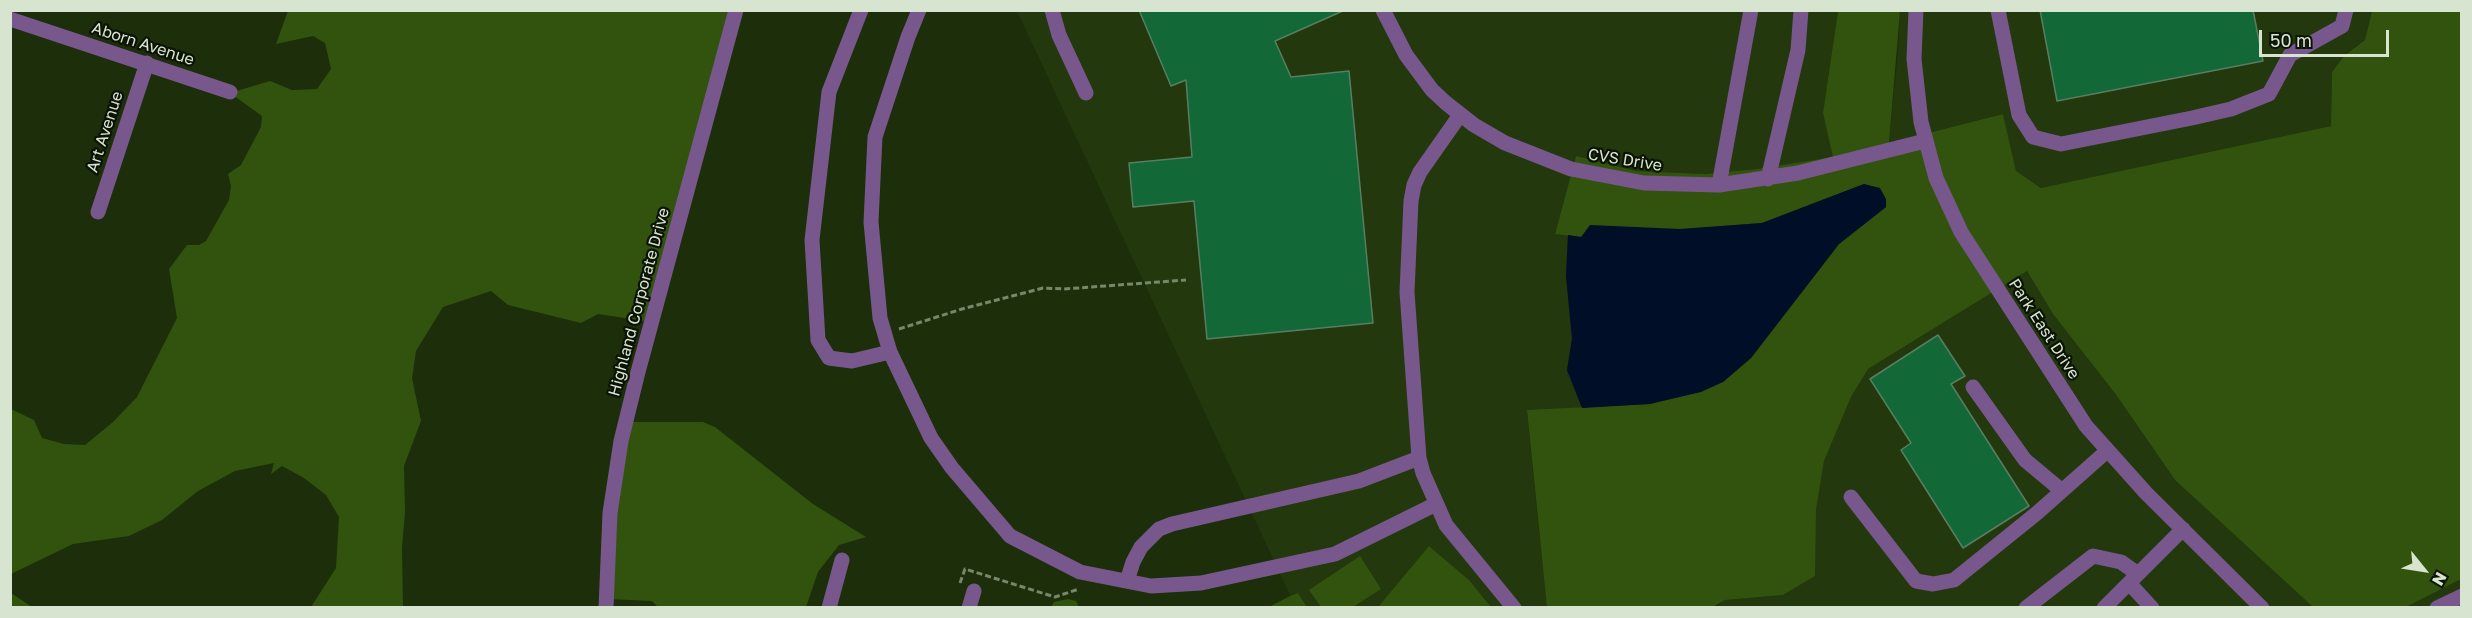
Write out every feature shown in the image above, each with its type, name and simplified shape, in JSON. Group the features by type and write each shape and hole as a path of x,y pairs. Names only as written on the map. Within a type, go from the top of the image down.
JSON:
{"street":[{"name":"Highland Corporate Drive","path":"606,608 610,513 623,431 736,10"},
{"path":"861,10 829,92 812,240 818,340 829,358 852,361 890,352"},
{"path":"919,10 875,137 871,222 883,334 931,438 952,468 1010,536 1080,572 1151,586 1201,583 1335,554 1436,504"},
{"path":"1052,10 1059,35 1086,93"},
{"name":"CVS Drive","path":"1383,10 1406,55 1420,76 1460,115 1505,143 1571,169 1644,183 1683,186 1719,185 1768,179 1925,141"},
{"path":"1719,185 1750,10"},
{"path":"1768,179 1798,50 1801,10"},
{"name":"Park East Drive","path":"1916,10 1915,80 1925,141 1943,196 1961,232 2031,344 2086,426 2107,451 2262,608"},
{"path":"1998,10 2019,115 2034,137 2061,144 2192,118 2231,108 2269,94 2290,55 2342,26 2346,10"},
{"name":"Aborn Avenue","path":"10,19 230,92"},
{"name":"Art Avenue","path":"98,212 147,63"},
{"path":"1460,115 1420,172 1414,185 1411,201 1408,320 1419,458 1423,473 1446,525 1514,608"},
{"path":"1973,387 2025,460 2061,490"},
{"path":"1851,497 1916,581 1933,584 1954,580 2037,513 2107,451"},
{"path":"1127,582 1133,562 1142,547 1159,530 1172,524 1359,481 1419,458"},
{"path":"2104,608 2183,529"},
{"path":"2025,608 2093,556 2121,562 2152,608"},
{"path":"829,608 842,560"},
{"path":"969,608 974,591"},
{"path":"2437,608 2462,596"}],"path":[{"path":"883,334 962,309 1043,288 1064,289 1186,280"},
{"path":"959,586 965,569 1055,597 1108,578"}],"shaded area":[{"path":"288,11 731,11 644,321 598,314 581,323 508,305 491,291 443,307 416,351 412,378 421,421 404,466 403,607 311,607 336,568 339,517 326,495 304,478 282,466 271,474 274,463 235,471 198,491 162,520 129,536 73,544 11,574 11,409 34,420 42,438 64,444 85,445 113,422 137,397 177,318 169,269 187,245 199,245 206,241 229,200 231,186 228,174 241,165 261,127 262,116 230,93 270,81 292,90 317,89 331,69 325,43 313,36 276,44"},
{"path":"1017,11 1838,11 1823,113 1834,157 1757,169 1705,174 1636,171 1576,156 1555,233 1568,235 1566,276 1572,339 1567,370 1582,408 1527,411 1549,607 1491,607 1469,580 1429,546 1378,607 1307,607 1298,593 1290,595"},
{"path":"1838,11 1900,11 1889,143 2003,114 2016,171 2041,188 2331,126 2332,72 2344,56 2365,40 2372,11 2461,11 2461,579 2406,607 2313,607 2175,480 2117,396 2053,314 2027,271 1868,369 1851,397 1824,461 1816,509 1815,576 1783,595 1725,600 1713,607 1547,607 1527,410 1650,404 1723,382 1751,358 1839,244 1886,207 1864,184 1762,223 1581,237 1555,234 1576,156 1636,171 1705,174 1757,169 1833,157 1823,113"},
{"path":"1900,11 2372,11 2365,40 2344,56 2332,72 2331,126 2041,188 2016,171 2003,114 1889,143"},
{"path":"2027,271 2053,314 2117,396 2175,480 2313,607 1713,608 1725,600 1783,595 1815,576 1815,509 1824,461 1851,397 1868,369"},
{"path":"623,422 703,422 715,427 813,504 866,537 839,545 818,572 806,607 658,607 652,601 608,599"},
{"path":"1429,546 1469,580 1491,607 1378,607"},
{"path":"1360,556 1381,589 1353,607 1321,607 1309,590"},
{"path":"2461,579 2461,607 2406,607"},
{"path":"11,593 32,607 11,607"},
{"path":"1298,593 1307,607 1269,607 1290,596"},
{"path":"1068,599 1076,601 1079,607 1051,607 1054,602"}],"water":[{"path":"1864,184 1880,188 1886,199 1886,207 1839,244 1751,358 1723,382 1701,392 1650,404 1582,408 1567,370 1572,339 1566,276 1568,235 1581,237 1590,225 1680,229 1762,223"}],"building":[{"path":"1139,10 1345,10 1275,41 1291,77 1349,71 1373,323 1207,339 1194,201 1133,207 1129,163 1192,157 1186,80 1171,86"},
{"path":"2040,10 2253,10 2263,61 2057,101"},
{"path":"1938,335 1965,376 1951,384 2029,506 1963,548 1901,450 1911,443 1870,379"}]}
